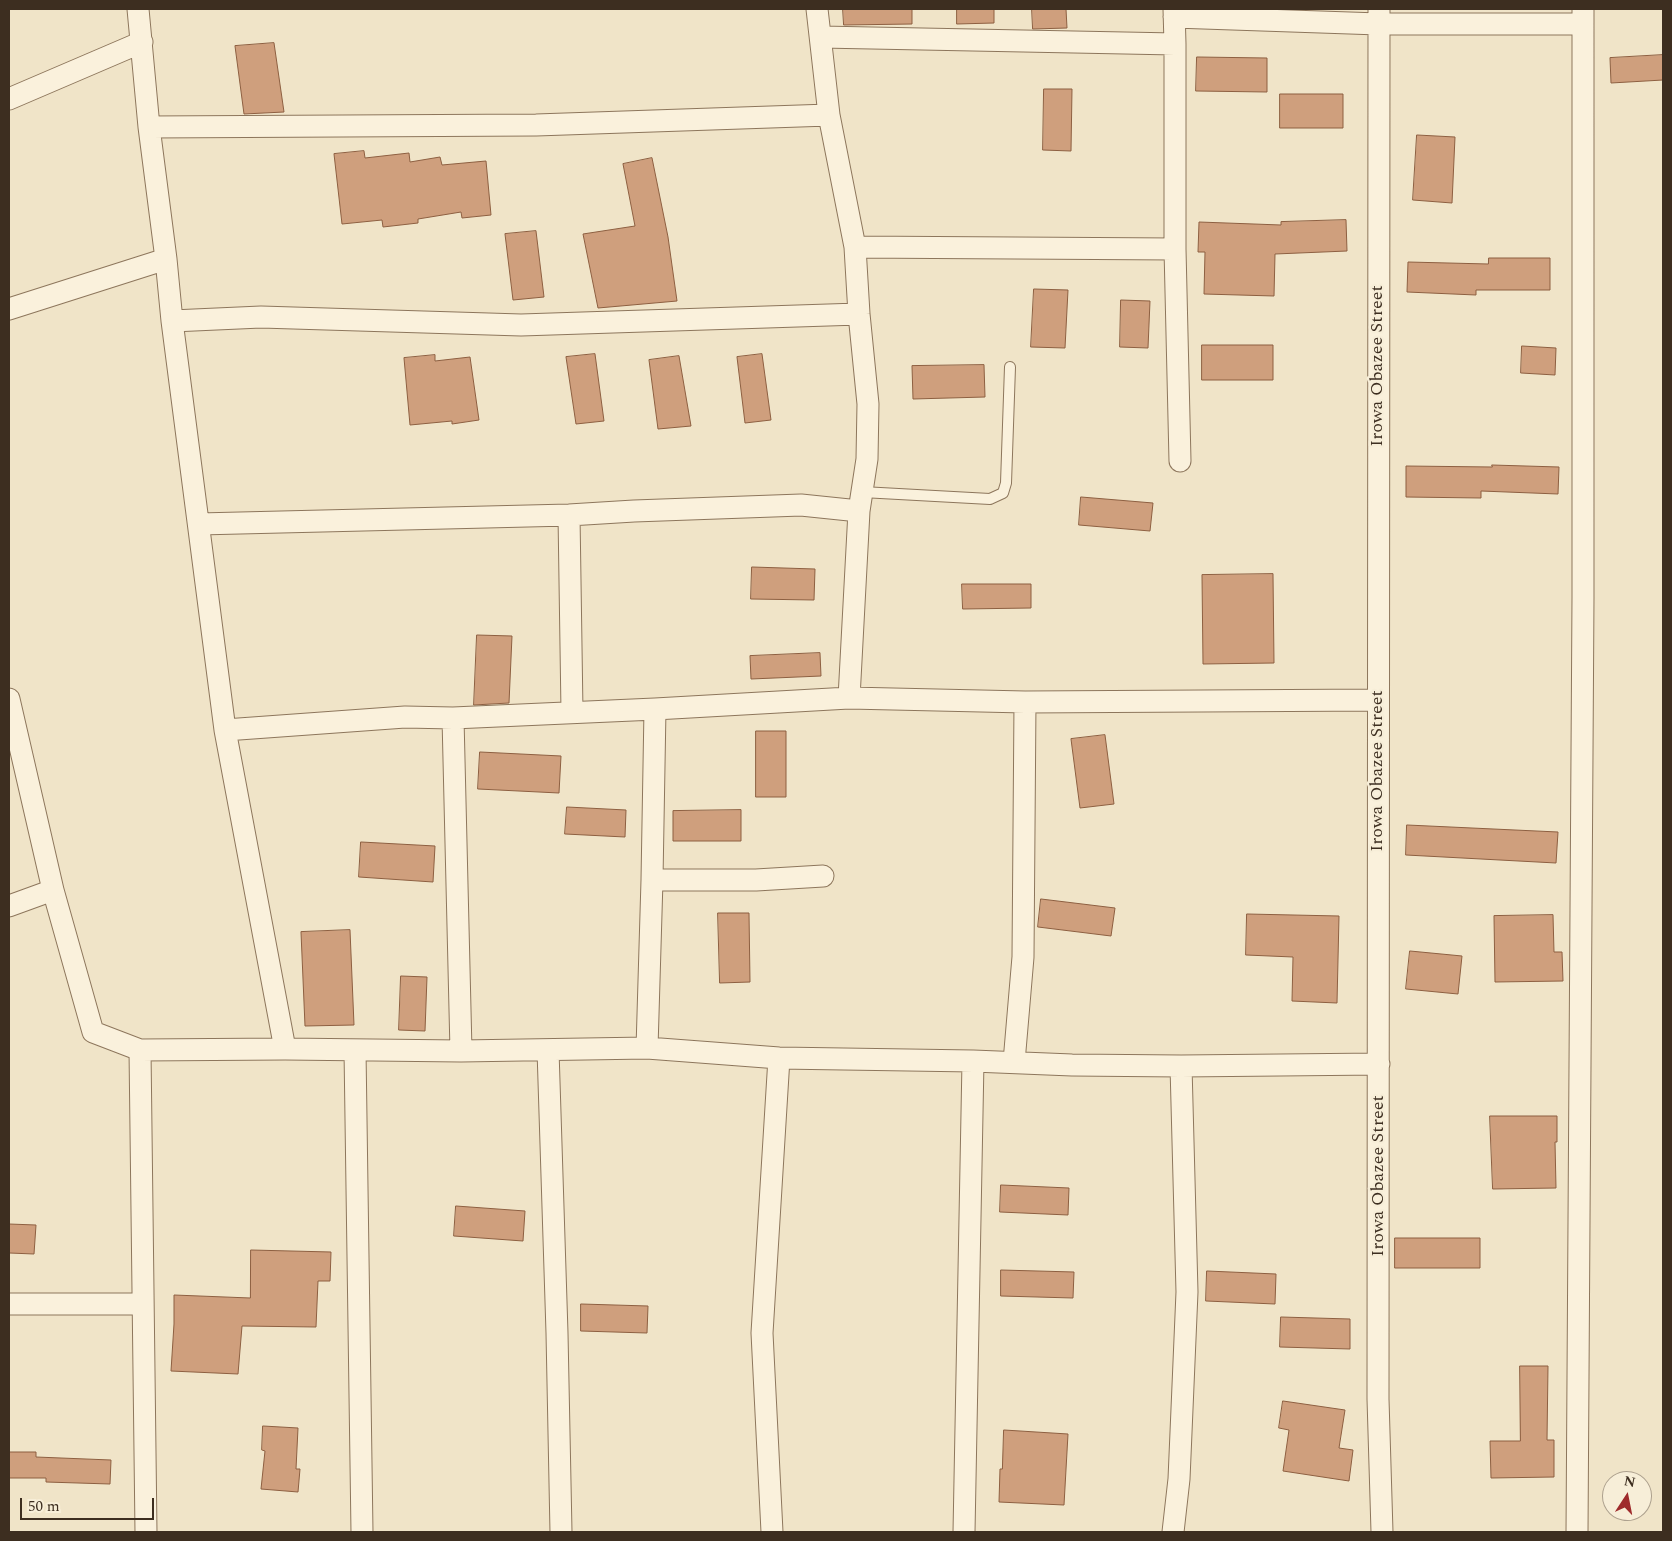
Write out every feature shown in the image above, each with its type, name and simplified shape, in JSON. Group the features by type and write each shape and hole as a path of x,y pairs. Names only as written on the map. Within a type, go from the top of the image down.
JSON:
{"street":[{"path":"138,9 149,127 172,322 225,730 285,1049"},
{"path":"817,9 829,115 855,247 859,314 868,404 867,459 861,501 849,698"},
{"path":"1180,461 1175,250 1174,13 1379,17 1583,16 1583,607 1577,1532"},
{"name":"Irowa Obazee Street","path":"1379,17 1378,1399 1382,1532"},
{"path":"821,37 1175,44"},
{"path":"9,99 142,42"},
{"path":"149,127 536,125 829,115"},
{"path":"855,247 1175,250"},
{"path":"9,309 166,259"},
{"path":"172,322 261,317 521,325 859,314"},
{"path":"199,524 569,516 634,510 801,505 861,501"},
{"path":"569,516 572,712"},
{"path":"225,730 405,718 453,718 656,709 849,698 1025,702 1378,700"},
{"path":"9,699 53,890 93,1032 140,1050 461,1051 647,1048 779,1058 1181,1066 1379,1064"},
{"path":"1014,1062 1023,957 1025,702"},
{"path":"647,1048 656,709"},
{"path":"453,718 461,1051"},
{"path":"652,880 756,880 823,876"},
{"path":"9,906 53,890"},
{"path":"140,1050 146,1532"},
{"path":"355,1050 362,1532"},
{"path":"548,1050 557,1333 560,1532"},
{"path":"772,1532 762,1333 779,1058"},
{"path":"964,1532 973,1061"},
{"path":"1173,1532 1179,1479 1187,1292 1181,1066"},
{"path":"9,1304 143,1304"}],"lane":[{"path":"861,501 990,498 1003,493 1006,483 1010,367"}],"building":[{"path":"843,9 912,9 912,24 844,25"},
{"path":"957,9 994,9 994,23 957,24"},
{"path":"1032,9 1066,9 1067,28 1033,29"},
{"path":"274,43 284,112 244,114 235,46"},
{"path":"1663,55 1663,80 1611,83 1610,58"},
{"path":"1197,57 1267,58 1267,92 1196,91"},
{"path":"1044,89 1072,89 1071,151 1043,150"},
{"path":"1280,94 1343,94 1343,128 1280,128"},
{"path":"1417,135 1455,137 1452,203 1413,200"},
{"path":"364,151 365,158 409,153 410,162 440,157 442,165 486,161 491,215 462,218 461,212 418,219 418,223 383,227 382,220 342,224 334,154"},
{"path":"652,158 668,237 677,301 598,308 583,234 635,226 623,164"},
{"path":"1346,220 1347,251 1275,254 1274,296 1204,294 1205,252 1198,252 1199,222 1281,225 1281,222"},
{"path":"536,231 544,297 513,300 505,234"},
{"path":"1489,258 1550,258 1550,290 1476,290 1476,295 1407,292 1408,262 1488,264"},
{"path":"1034,289 1068,290 1065,348 1031,347"},
{"path":"1121,300 1150,301 1148,348 1120,347"},
{"path":"1202,345 1273,345 1273,380 1202,380"},
{"path":"1522,346 1556,348 1555,375 1521,373"},
{"path":"595,354 604,421 576,424 566,357"},
{"path":"762,354 771,420 745,423 737,357"},
{"path":"435,355 435,361 470,357 479,420 452,424 452,421 410,425 404,358"},
{"path":"679,356 691,426 658,429 649,360"},
{"path":"984,365 985,397 913,399 912,366"},
{"path":"1492,465 1559,467 1558,494 1481,491 1481,498 1406,497 1406,466 1492,467"},
{"path":"1081,497 1153,503 1150,531 1079,525"},
{"path":"752,567 815,569 814,600 751,599"},
{"path":"1273,574 1274,663 1203,664 1202,575"},
{"path":"962,584 1031,584 1031,608 963,609"},
{"path":"477,635 512,636 509,703 474,705"},
{"path":"820,653 821,676 751,679 750,656"},
{"path":"756,731 786,731 786,797 756,797"},
{"path":"1105,735 1114,804 1080,808 1071,739"},
{"path":"480,752 561,756 559,793 478,789"},
{"path":"567,807 626,810 625,837 565,834"},
{"path":"741,810 741,841 673,841 673,811"},
{"path":"1407,825 1558,832 1556,863 1406,855"},
{"path":"361,842 435,846 433,882 359,877"},
{"path":"1041,899 1115,908 1111,936 1038,927"},
{"path":"718,913 749,913 750,982 720,983"},
{"path":"1247,914 1339,916 1337,1003 1292,1001 1293,957 1246,955"},
{"path":"1553,915 1554,952 1562,952 1563,981 1495,982 1494,916"},
{"path":"350,930 354,1025 305,1026 301,932"},
{"path":"1410,951 1462,956 1458,994 1406,989"},
{"path":"401,976 427,977 425,1031 399,1030"},
{"path":"1490,1116 1557,1116 1557,1142 1555,1142 1556,1188 1493,1189"},
{"path":"1001,1185 1069,1188 1068,1215 1000,1212"},
{"path":"456,1206 525,1211 523,1241 454,1236"},
{"path":"9,1224 36,1225 34,1254 9,1253"},
{"path":"1395,1238 1480,1238 1480,1268 1395,1268"},
{"path":"251,1250 331,1252 330,1281 318,1281 316,1327 242,1326 238,1374 171,1371 174,1295 250,1298"},
{"path":"1001,1270 1074,1272 1073,1298 1001,1296"},
{"path":"1207,1271 1276,1274 1275,1304 1206,1301"},
{"path":"581,1304 648,1306 647,1333 581,1331"},
{"path":"1281,1317 1350,1319 1350,1349 1280,1347"},
{"path":"1520,1366 1548,1366 1547,1440 1554,1440 1554,1477 1491,1478 1490,1441 1520,1441"},
{"path":"1283,1401 1345,1410 1339,1448 1353,1450 1349,1481 1283,1471 1289,1430 1279,1428"},
{"path":"263,1426 298,1428 296,1469 300,1469 298,1492 261,1489 265,1451 262,1450"},
{"path":"1004,1430 1068,1434 1064,1505 999,1502"},
{"path":"9,1452 36,1452 36,1457 111,1460 110,1484 46,1482 46,1478 9,1478"}]}
